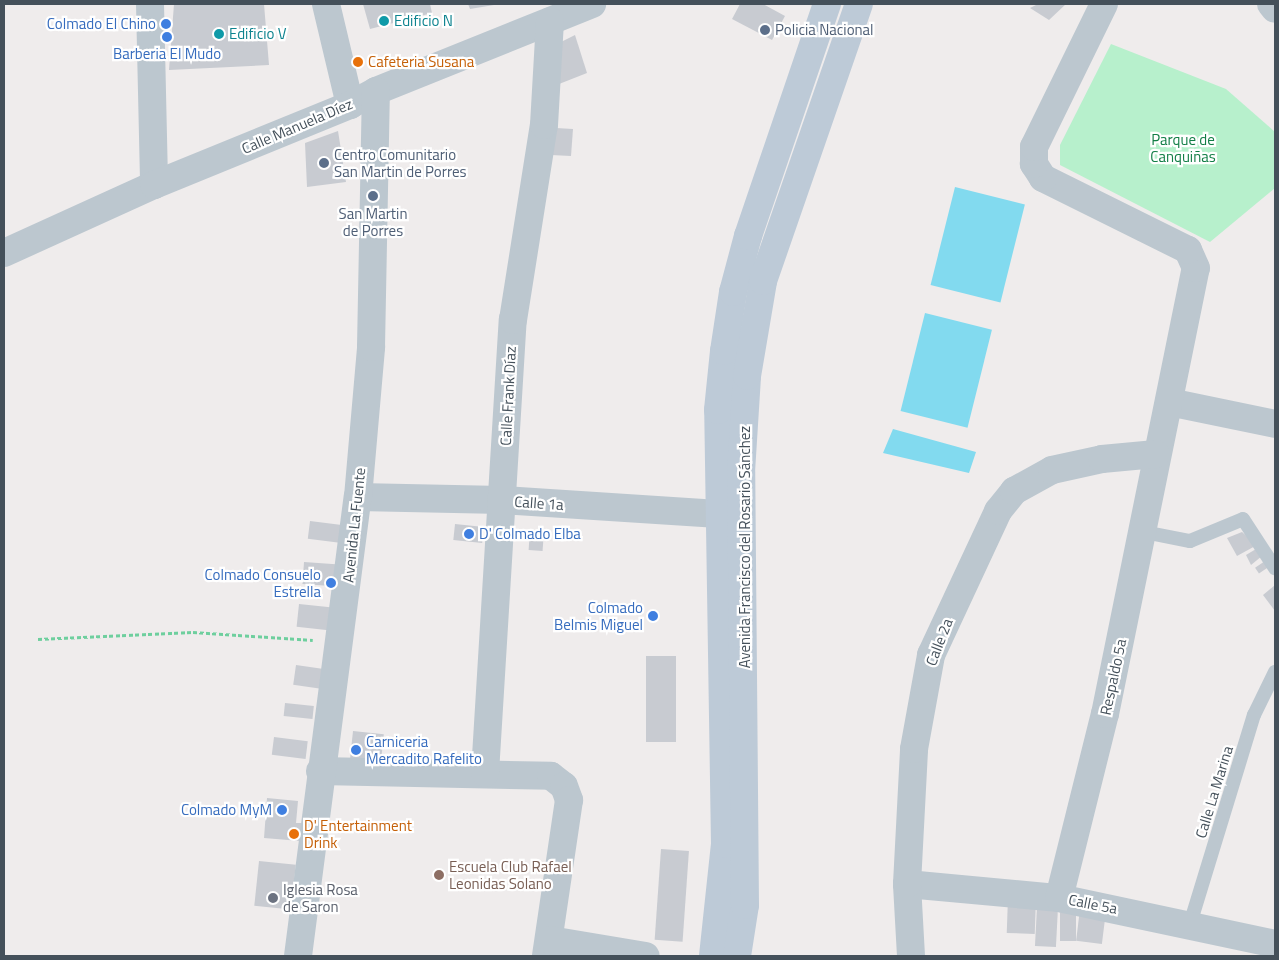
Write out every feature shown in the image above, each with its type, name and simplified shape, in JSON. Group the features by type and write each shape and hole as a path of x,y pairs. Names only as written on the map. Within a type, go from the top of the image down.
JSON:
{"main road":[{"name":"Avenida Francisco del Rosario Sánchez","path":"713,956 725,844 718,410 733,292 748,236 827,4"},
{"name":"Avenida Francisco del Rosario Sánchez","path":"737,956 746,905 741,472 747,376 763,282 859,4"}],"street":[{"path":"150,4 154,186"},
{"path":"326,4 350,105"},
{"name":"Calle Manuela Díez","path":"4,253 154,186 350,105 376,91 592,4"},
{"name":"Respaldo 5a","path":"1058,898 1084,803 1144,532 1156,454 1169,402 1196,268 1194,259 1188,250 1043,178 1034,164 1034,147 1104,4"},
{"path":"1271,4 1275,8"},
{"name":"Calle Frank Díaz","path":"485,773 513,320 544,125 550,21"},
{"name":"Avenida La Fuente","path":"298,956 320,771 341,642 358,497 371,347 376,91"},
{"path":"1169,402 1275,424"},
{"name":"Calle 2a","path":"911,956 907,884 914,749 931,655 998,511 1014,491 1052,470 1102,459 1156,454"},
{"name":"Calle 1a","path":"358,497 502,500 719,514"},
{"path":"320,771 485,773 551,776 564,786 569,800 548,948 646,956"},
{"name":"Calle 5a","path":"907,884 1058,898 1275,942"}],"lane":[{"path":"1144,532 1190,541 1243,519 1275,568"},
{"name":"Calle La Marina","path":"1190,924 1254,715 1275,672"}],"path":[{"path":"38,639 193,632 341,642"}],"green space":[{"name":"Parque de Canquiñas","path":"1111,44 1226,89 1275,132 1275,188 1210,242 1060,165 1060,145"}],"water":[{"path":"955,187 1025,204 1000,302 931,285"},
{"path":"925,313 992,330 968,428 901,411"},
{"path":"893,429 976,452 969,473 883,453"}],"building":[{"name":"Edificio V","path":"174,4 264,4 269,65 169,70"},
{"name":"Edificio N","path":"363,4 430,4 432,13 370,29"},
{"path":"468,4 494,4 494,5 470,9"},
{"name":"Policia Nacional","path":"740,4 763,4 785,16 772,40 732,19"},
{"path":"1038,4 1066,4 1049,20 1030,8"},
{"path":"575,35 587,73 554,86 559,43"},
{"path":"556,128 573,129 571,156 551,155"},
{"name":"Centro Comunitario San Martin de Porres","path":"338,131 346,182 307,187 305,143"},
{"path":"310,521 344,525 342,543 308,539"},
{"name":"D' Colmado Elba","path":"455,524 484,527 482,543 453,540"},
{"path":"530,530 544,531 543,551 529,550"},
{"path":"1242,532 1257,545 1237,556 1227,538"},
{"path":"1256,549 1262,556 1251,565 1246,555"},
{"path":"1265,561 1269,567 1259,574 1255,568"},
{"path":"304,562 343,565 341,587 302,584"},
{"path":"1275,585 1275,611 1263,595"},
{"path":"299,604 340,608 337,631 297,627"},
{"path":"646,656 676,656 676,742 646,742"},
{"path":"296,665 324,669 321,689 293,685"},
{"path":"285,703 314,706 312,719 284,716"},
{"path":"353,731 384,734 381,764 350,761"},
{"path":"274,737 308,741 306,759 272,755"},
{"path":"267,798 298,801 296,823 302,823 300,841 264,838"},
{"path":"661,849 689,851 683,942 655,940"},
{"path":"259,861 296,865 291,910 254,906"},
{"path":"1008,897 1036,898 1035,934 1007,933"},
{"path":"1037,907 1058,908 1056,947 1035,946"},
{"path":"1060,909 1076,909 1076,941 1060,941"},
{"path":"1080,909 1106,912 1102,944 1076,941"}],"place":[{"name":"Edificio N","path":"384,21"},
{"name":"Colmado El Chino","path":"166,24"},
{"name":"Policia Nacional","path":"765,30"},
{"name":"Edificio V","path":"219,34"},
{"name":"Barberia El Mudo","path":"167,37"},
{"name":"Cafeteria Susana","path":"358,62"},
{"name":"Centro Comunitario San Martin de Porres","path":"324,163"},
{"name":"San Martin de Porres","path":"373,196"},
{"name":"D' Colmado Elba","path":"469,534"},
{"name":"Colmado Consuelo Estrella","path":"331,583"},
{"name":"Colmado Belmis Miguel","path":"653,616"},
{"name":"Carniceria Mercadito Rafelito","path":"356,750"},
{"name":"Colmado MyM","path":"282,810"},
{"name":"D' Entertainment Drink","path":"294,834"},
{"name":"Escuela Club Rafael Leonidas Solano","path":"439,875"},
{"name":"Iglesia Rosa de Saron","path":"273,898"}]}
